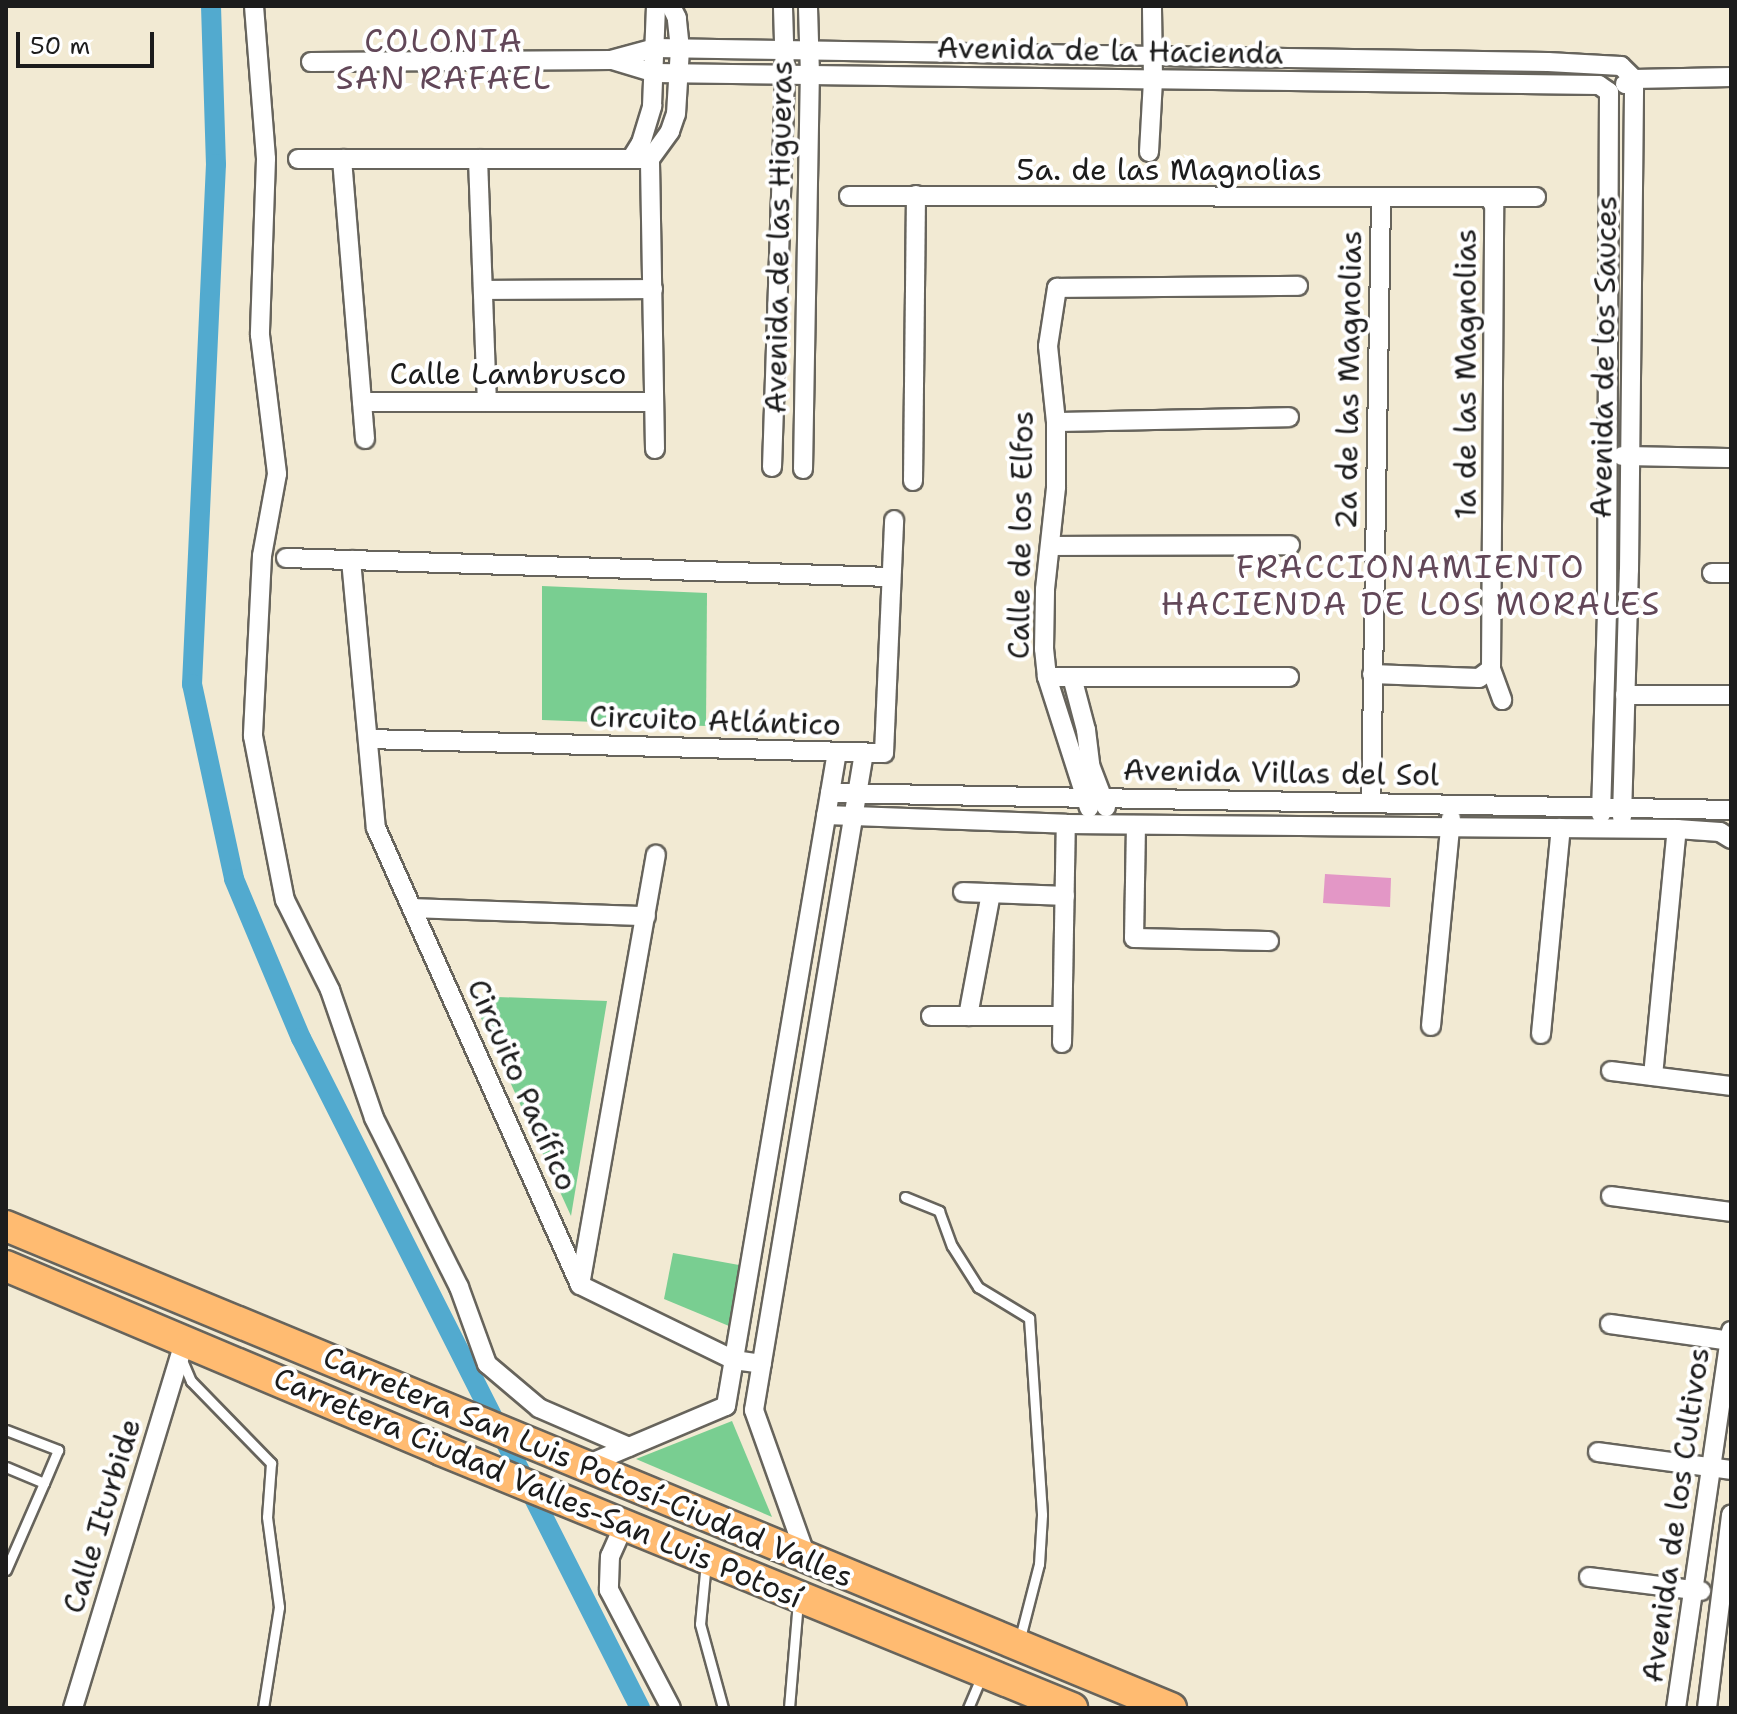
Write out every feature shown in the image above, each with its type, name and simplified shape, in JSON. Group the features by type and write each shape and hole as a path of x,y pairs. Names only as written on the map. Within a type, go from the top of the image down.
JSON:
{"main road":[{"name":"Carretera San Luis Potosí-Ciudad Valles","path":"6,1226 1171,1708"},
{"name":"Carretera Ciudad Valles-San Luis Potosí","path":"6,1266 182,1348 441,1450 1072,1708"}],"street":[{"path":"254,6 266,159 260,335 277,474 262,556 253,736 285,900 330,990 374,1118 459,1287 487,1364 539,1408 629,1447"},
{"path":"631,159 648,125 655,73 656,6"},
{"path":"298,159 650,159 670,131 676,114 680,49 677,18 671,6"},
{"name":"Avenida de las Higueras","path":"772,467 785,75 783,6"},
{"name":"Avenida de las Higueras","path":"803,469 810,75 808,6"},
{"path":"1149,152 1153,80 1152,6"},
{"name":"Avenida de la Hacienda","path":"311,62 611,60 655,48 1601,63 1621,66 1634,79"},
{"name":"Avenida de la Hacienda","path":"611,60 655,73 1599,85 1609,92"},
{"path":"1609,92 1634,79 1731,77"},
{"name":"Avenida de los Sauces","path":"1622,828 1631,456 1634,79"},
{"name":"Avenida de los Sauces","path":"1601,828 1609,92"},
{"name":"Calle Lambrusco","path":"342,159 365,439"},
{"path":"478,159 487,402"},
{"name":"Calle Lambrusco","path":"650,159 655,449"},
{"path":"913,481 916,195"},
{"name":"5a. de las Magnolias","path":"849,196 1536,197"},
{"name":"1a de las Magnolias","path":"1489,198 1494,205 1491,669 1502,700"},
{"name":"2a de las Magnolias","path":"1371,802 1381,199"},
{"name":"Calle de los Elfos","path":"1113,824 1095,798 1047,677 1043,626 1051,546 1056,422 1048,346 1057,288 1298,286"},
{"path":"483,290 653,289"},
{"path":"776,336 806,336"},
{"name":"Calle Lambrusco","path":"362,402 654,402"},
{"path":"1056,422 1289,417"},
{"path":"1607,456 1731,458"},
{"name":"Circuito Atlántico","path":"368,739 884,753 894,520"},
{"path":"1051,546 1290,545"},
{"path":"286,558 891,577"},
{"path":"351,560 368,739"},
{"path":"1712,573 1731,573"},
{"path":"1372,674 1479,678 1491,669"},
{"path":"1047,677 1289,677"},
{"name":"Calle de los Elfos","path":"1072,677 1086,730 1095,798 1093,824"},
{"path":"1625,695 1731,695"},
{"name":"Circuito Pacífico","path":"368,739 376,828 580,1285"},
{"path":"726,1406 837,752"},
{"path":"807,1559 754,1410 864,753"},
{"name":"Avenida Villas del Sol","path":"830,793 1602,804 1731,810"},
{"path":"1431,1026 1453,803"},
{"name":"Avenida Villas del Sol","path":"826,815 1066,824 1677,829 1726,835"},
{"path":"1062,1043 1066,824"},
{"path":"1136,825 1134,938 1269,941"},
{"path":"1541,1034 1561,828"},
{"path":"1653,1076 1677,829"},
{"name":"Circuito Pacífico","path":"580,1285 656,855"},
{"path":"963,892 1065,896"},
{"path":"968,1016 991,893"},
{"path":"412,908 646,916"},
{"path":"931,1016 1062,1016"},
{"path":"1611,1071 1731,1086"},
{"path":"773,1130 800,1135"},
{"path":"1611,1196 1731,1212"},
{"path":"580,1285 734,1360 762,1364"},
{"path":"1610,1324 1731,1337"},
{"name":"Avenida de los Cultivos","path":"1676,1708 1731,1337"},
{"name":"Calle Iturbide","path":"73,1708 182,1348"},
{"path":"578,1465 726,1406 754,1410"},
{"path":"1598,1452 1731,1470"},
{"name":"Avenida de los Cultivos","path":"1707,1708 1725,1594 1731,1514"},
{"path":"624,1525 610,1556 609,1590 671,1708"},
{"path":"1589,1577 1725,1594"}],"lane":[{"path":"905,1197 939,1211 952,1246 978,1287 1029,1318 1042,1515 1039,1564 1018,1645"},
{"path":"182,1348 191,1381 271,1463 267,1517 279,1607 263,1708"},
{"path":"6,1430 58,1450 6,1570"},
{"path":"6,1467 44,1483"},
{"path":"706,1558 700,1624 723,1708"},
{"path":"789,1708 799,1596"},
{"path":"968,1708 984,1672"}],"green space":[{"path":"542,586 707,593 706,726 542,720"},
{"path":"471,996 607,1001 571,1216"},
{"path":"673,1253 739,1265 729,1326 664,1299"},
{"path":"732,1421 772,1517 636,1459"}],"building":[{"path":"1325,874 1391,878 1390,907 1323,903"}],"waterway":[{"path":"211,6 216,164 192,684 234,879 301,1038 640,1708"}],"district":[{"name":"COLONIA SAN RAFAEL","path":"444,60"},
{"name":"FRACCIONAMIENTO HACIENDA DE LOS MORALES","path":"1411,586"}]}
